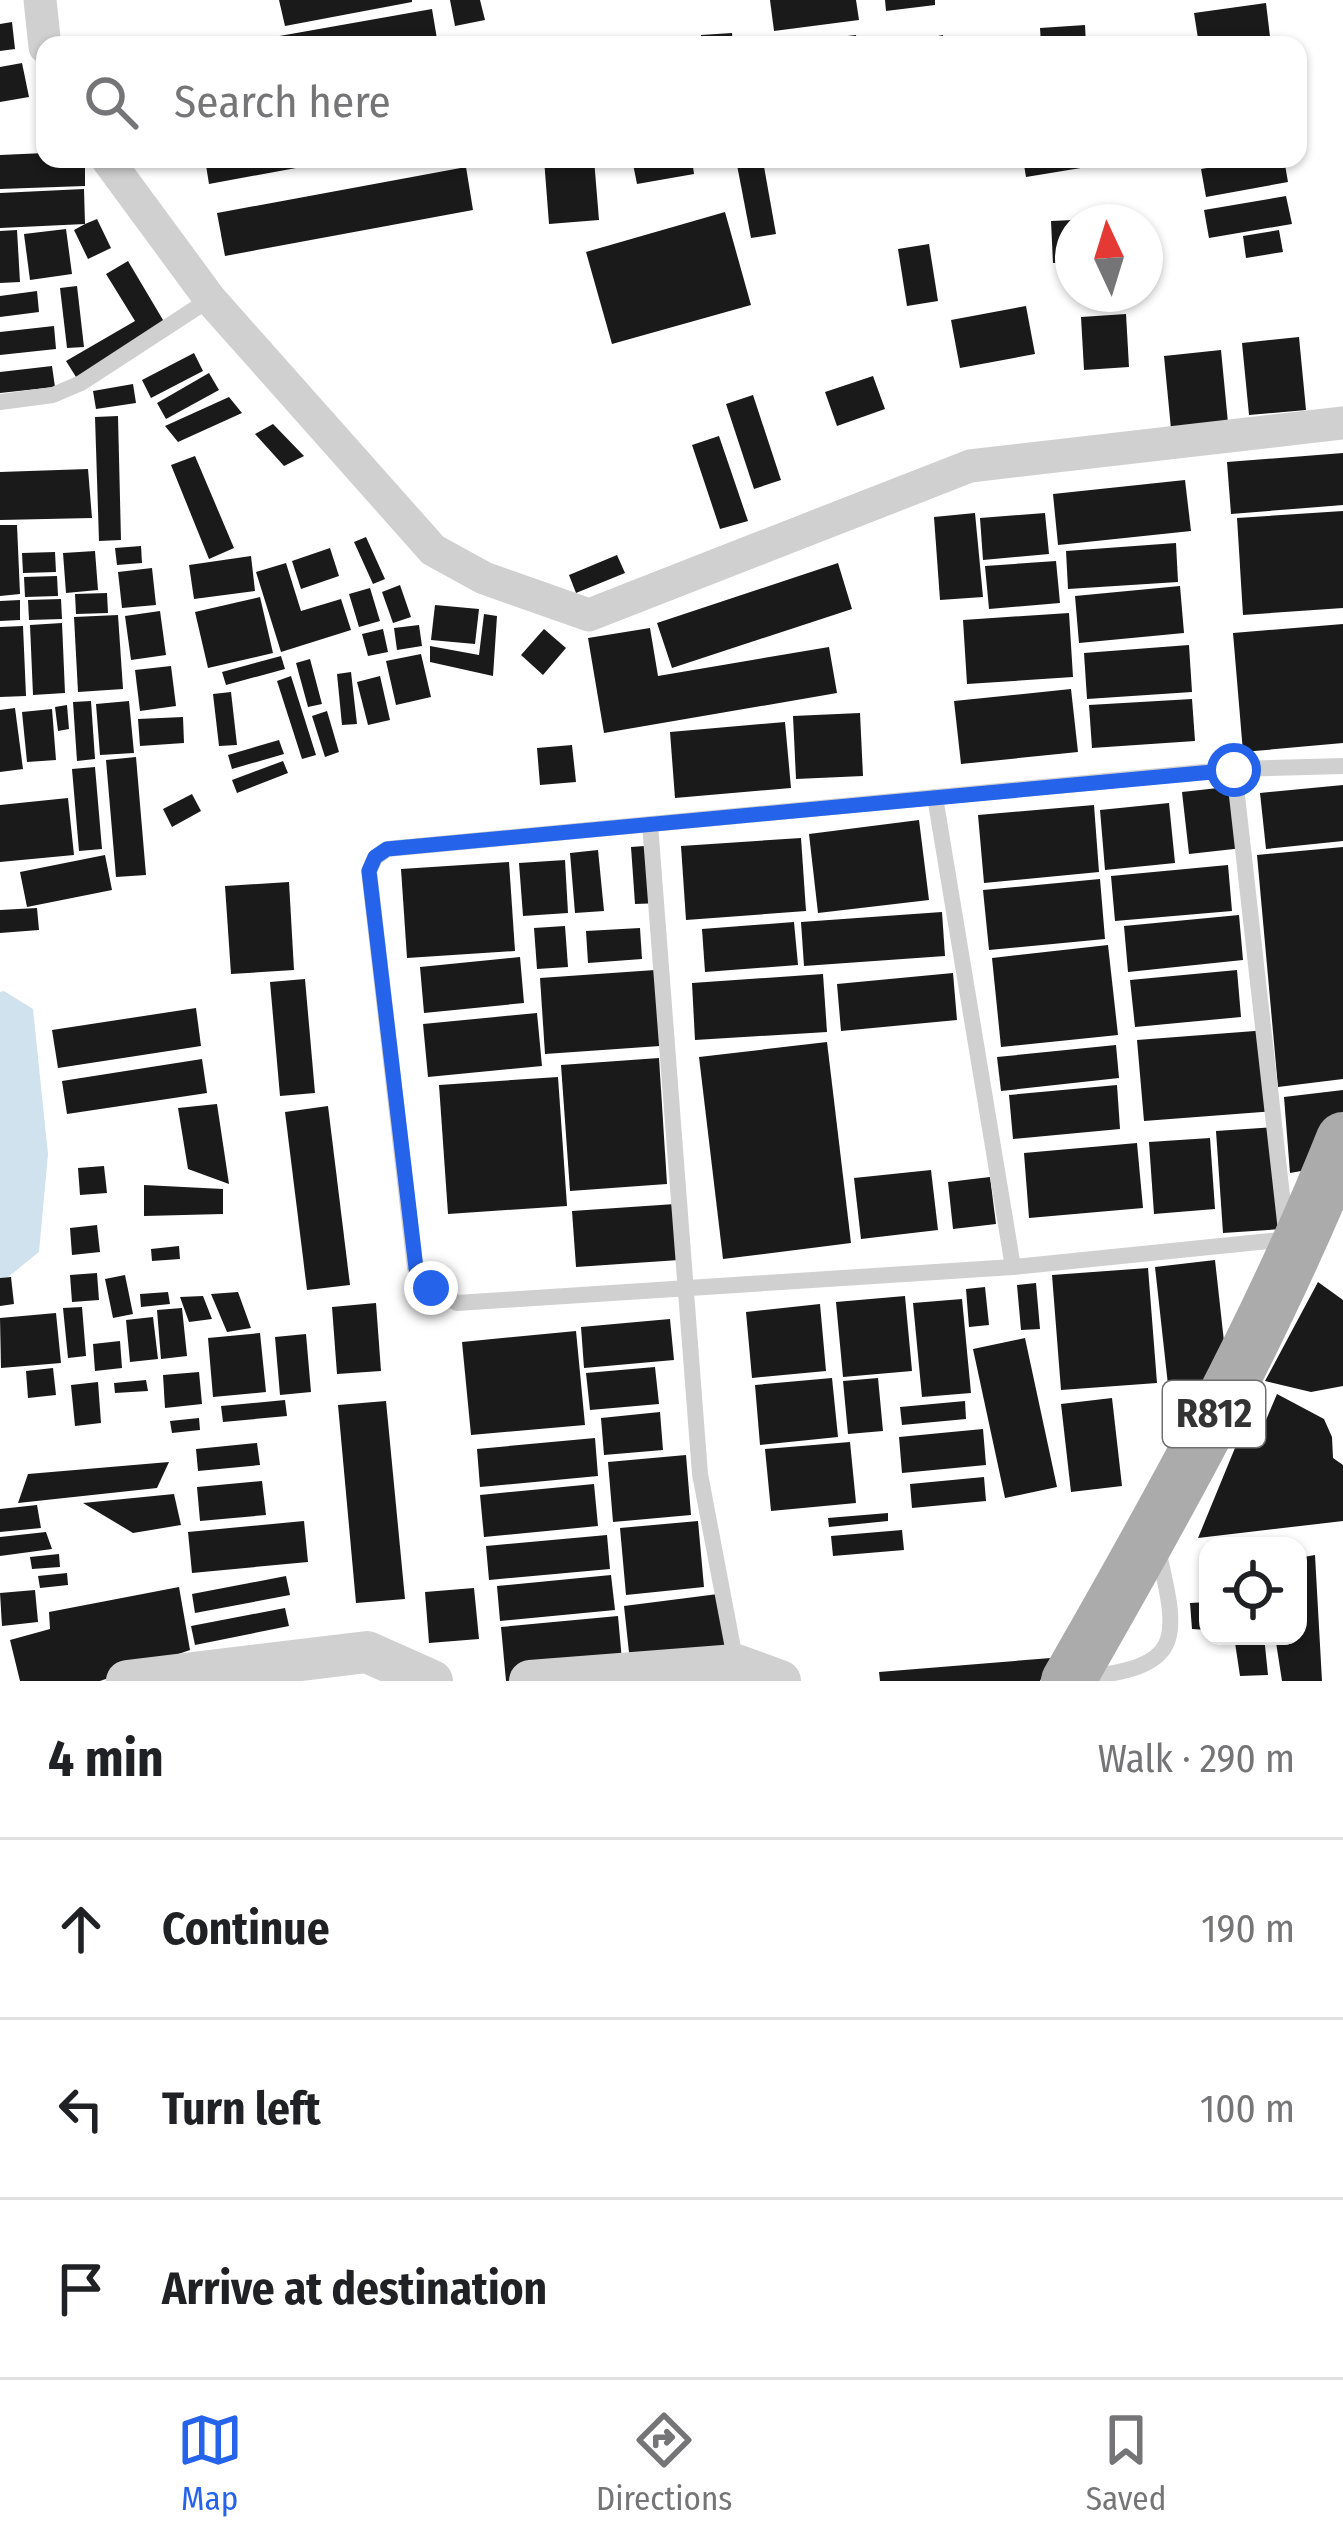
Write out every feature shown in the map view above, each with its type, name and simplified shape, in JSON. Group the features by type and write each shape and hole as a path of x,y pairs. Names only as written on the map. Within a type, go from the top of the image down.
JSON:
{"main road":[{"name":"R812","path":"1068,1680 1154,1532 1343,1139"}],"street":[{"path":"40,0 44,36"},
{"path":"113,168 210,299 434,550 484,578 590,615 970,466 1343,423"},
{"path":"127,1681 368,1652 432,1681"},
{"path":"530,1681 736,1665 780,1681"}],"lane":[{"path":"0,402 53,395 81,383 210,299"},
{"path":"1234,770 1294,1242 1013,1267 457,1303 431,1288 416,1268 369,871 375,857 387,849 1234,770 1343,766"},
{"path":"935,797 1013,1267"},
{"path":"650,824 700,1474 736,1665"}],"water":[{"path":"0,992 33,1009 48,1154 39,1252 8,1277 0,1278"}],"building":[{"path":"279,0 412,0 412,2 285,26"},
{"path":"450,0 480,0 485,20 455,26"},
{"path":"770,0 856,0 859,20 774,31"},
{"path":"885,0 935,0 935,5 886,11"},
{"path":"1266,3 1270,36 1198,36 1194,13"},
{"path":"432,9 436,36 280,36"},
{"path":"12,22 15,49 0,51 0,24"},
{"path":"1085,25 1086,36 1040,36 1040,28"},
{"path":"22,63 29,97 0,102 0,67"},
{"path":"36,153 36,168 85,168 85,186 0,189 0,155"},
{"path":"206,168 296,168 209,184"},
{"path":"461,168 466,168 473,210 225,256 217,213"},
{"path":"545,168 595,168 599,220 549,224"},
{"path":"634,168 693,168 694,174 637,184"},
{"path":"738,168 764,168 776,234 751,238"},
{"path":"1024,168 1081,168 1026,177"},
{"path":"1286,168 1288,182 1206,197 1201,169"},
{"path":"84,189 85,224 0,228 0,193"},
{"path":"1286,196 1292,224 1209,238 1204,210"},
{"path":"725,212 751,305 612,344 586,252"},
{"path":"97,219 111,248 88,259 74,230"},
{"path":"1051,221 1055,221 1055,263 1053,263"},
{"path":"66,229 72,274 30,280 24,234"},
{"path":"17,230 20,282 0,283 0,231"},
{"path":"1279,230 1283,252 1246,258 1243,236"},
{"path":"929,244 938,301 907,306 898,249"},
{"path":"128,261 166,325 76,377 66,361 135,321 106,274"},
{"path":"77,286 84,347 67,348 60,288"},
{"path":"37,291 39,312 0,317 0,296"},
{"path":"1026,306 1035,354 960,368 951,320"},
{"path":"1126,314 1129,367 1084,370 1081,317"},
{"path":"54,326 56,349 0,355 0,332"},
{"path":"1299,337 1306,410 1249,415 1242,343"},
{"path":"1221,350 1228,423 1171,429 1164,356"},
{"path":"194,353 203,371 151,398 142,380"},
{"path":"52,366 55,387 0,393 0,372"},
{"path":"209,373 219,390 166,419 157,403"},
{"path":"873,376 885,409 837,426 825,392"},
{"path":"133,384 136,403 96,409 93,391"},
{"path":"753,395 781,480 754,489 726,404"},
{"path":"229,397 242,413 178,442 165,426"},
{"path":"118,416 121,540 99,541 95,417"},
{"path":"273,424 304,456 284,466 255,434"},
{"path":"719,436 748,521 720,529 692,445"},
{"path":"1343,453 1343,505 1231,514 1227,462"},
{"path":"195,456 234,548 209,559 171,465"},
{"path":"88,469 92,518 0,520 0,472"},
{"path":"1185,480 1191,531 1058,545 1053,494"},
{"path":"1343,511 1343,608 1243,615 1237,518"},
{"path":"975,513 983,597 940,600 934,517"},
{"path":"1045,513 1049,554 983,560 980,518"},
{"path":"0,525 17,525 20,594 0,596"},
{"path":"366,537 385,579 373,584 354,542"},
{"path":"1176,543 1178,582 1068,589 1066,551"},
{"path":"141,546 142,563 117,565 115,548"},
{"path":"330,548 339,576 301,589 292,561"},
{"path":"95,551 98,590 66,593 63,553"},
{"path":"55,552 56,572 23,573 22,553"},
{"path":"617,555 625,573 576,593 569,575"},
{"path":"251,556 255,591 194,599 189,565"},
{"path":"1056,561 1060,603 989,609 985,566"},
{"path":"286,563 301,611 341,599 351,630 281,652 256,572"},
{"path":"838,563 852,609 672,668 657,623"},
{"path":"152,568 156,605 122,608 118,572"},
{"path":"57,576 58,596 25,597 24,577"},
{"path":"400,585 411,617 393,623 382,592"},
{"path":"1180,586 1184,633 1079,643 1075,596"},
{"path":"370,588 380,621 359,627 349,594"},
{"path":"107,593 108,613 76,614 75,594"},
{"path":"260,597 273,653 208,668 195,612"},
{"path":"61,599 62,619 29,620 28,600"},
{"path":"20,600 20,620 0,621 0,601"},
{"path":"435,605 479,609 475,644 431,640"},
{"path":"160,611 166,655 131,660 125,616"},
{"path":"1069,613 1073,677 967,684 963,620"},
{"path":"484,614 497,616 493,676 430,662 430,646 479,655"},
{"path":"118,615 123,689 78,692 74,617"},
{"path":"62,623 65,693 33,695 30,625"},
{"path":"1343,624 1343,743 1243,752 1233,633"},
{"path":"419,625 422,646 397,650 394,628"},
{"path":"23,626 26,696 0,697 0,627"},
{"path":"650,628 658,676 829,647 837,693 604,733 588,638"},
{"path":"383,629 388,652 368,656 362,634"},
{"path":"544,629 566,648 543,675 521,655"},
{"path":"1189,645 1192,692 1087,699 1084,653"},
{"path":"421,654 431,697 396,705 386,661"},
{"path":"281,656 285,669 226,685 222,672"},
{"path":"310,659 322,704 308,707 296,663"},
{"path":"171,666 176,706 140,711 135,670"},
{"path":"351,672 357,724 342,725 337,674"},
{"path":"291,676 316,755 302,759 277,681"},
{"path":"380,676 390,720 368,725 357,682"},
{"path":"1071,689 1078,752 961,764 954,701"},
{"path":"231,692 237,745 219,746 213,694"},
{"path":"1192,699 1195,741 1092,748 1089,705"},
{"path":"91,701 95,759 77,761 73,702"},
{"path":"129,701 134,753 100,755 96,704"},
{"path":"67,705 69,729 58,731 55,707"},
{"path":"15,708 23,769 0,772 0,710"},
{"path":"52,709 56,760 27,762 22,712"},
{"path":"327,711 339,752 325,757 312,716"},
{"path":"860,713 863,776 796,779 793,716"},
{"path":"183,717 184,743 140,746 138,719"},
{"path":"785,722 791,788 675,798 670,732"},
{"path":"279,740 284,754 232,769 228,755"},
{"path":"572,745 576,782 540,785 537,748"},
{"path":"136,757 146,875 116,877 106,760"},
{"path":"283,761 288,773 237,793 232,780"},
{"path":"95,767 102,849 79,851 72,769"},
{"path":"1343,785 1343,841 1266,849 1260,793"},
{"path":"1236,786 1243,848 1189,854 1182,792"},
{"path":"192,794 201,811 172,827 163,809"},
{"path":"68,798 74,855 0,862 0,805"},
{"path":"1169,803 1175,863 1105,870 1100,810"},
{"path":"1094,805 1099,872 984,883 978,815"},
{"path":"919,820 929,900 818,913 809,834"},
{"path":"801,838 806,911 686,920 681,846"},
{"path":"658,845 662,903 635,904 631,847"},
{"path":"1343,847 1343,1079 1278,1087 1257,855"},
{"path":"598,850 604,911 575,913 570,853"},
{"path":"105,855 112,890 27,907 20,872"},
{"path":"565,860 568,913 523,916 519,863"},
{"path":"509,862 515,951 407,958 401,869"},
{"path":"1228,865 1232,911 1115,921 1111,876"},
{"path":"1100,879 1105,939 989,950 983,890"},
{"path":"289,882 294,970 231,974 225,886"},
{"path":"37,908 39,930 0,933 0,910"},
{"path":"942,912 945,956 804,966 801,922"},
{"path":"1239,915 1243,960 1128,972 1124,926"},
{"path":"794,922 798,965 705,972 702,929"},
{"path":"565,926 568,967 537,969 534,928"},
{"path":"640,928 642,959 588,963 586,931"},
{"path":"1108,945 1118,1035 1001,1047 992,958"},
{"path":"520,957 524,1003 424,1013 420,967"},
{"path":"655,970 660,1046 545,1054 540,978"},
{"path":"1237,970 1241,1017 1135,1027 1130,980"},
{"path":"953,973 957,1020 841,1031 837,984"},
{"path":"823,974 827,1032 695,1040 692,983"},
{"path":"305,979 315,1093 280,1096 270,982"},
{"path":"196,1008 201,1046 58,1068 52,1030"},
{"path":"537,1013 542,1066 428,1077 423,1024"},
{"path":"1268,1030 1274,1111 1144,1121 1137,1040"},
{"path":"827,1042 851,1243 723,1259 699,1057"},
{"path":"1116,1045 1119,1078 1001,1091 997,1057"},
{"path":"659,1058 667,1184 570,1191 561,1065"},
{"path":"202,1059 207,1093 67,1114 62,1081"},
{"path":"558,1077 567,1206 448,1214 439,1085"},
{"path":"1117,1085 1120,1129 1013,1139 1009,1095"},
{"path":"1343,1090 1343,1117 1318,1168 1290,1173 1284,1097"},
{"path":"217,1104 229,1184 188,1169 178,1108"},
{"path":"328,1106 350,1285 307,1290 285,1112"},
{"path":"1275,1127 1282,1229 1223,1233 1216,1131"},
{"path":"1210,1138 1215,1209 1154,1214 1149,1142"},
{"path":"1137,1143 1143,1208 1029,1218 1024,1153"},
{"path":"104,1166 107,1193 80,1195 78,1168"},
{"path":"931,1170 938,1230 861,1239 854,1178"},
{"path":"990,1177 996,1224 953,1229 948,1182"},
{"path":"144,1185 223,1189 223,1214 144,1216"},
{"path":"675,1204 679,1260 576,1267 572,1211"},
{"path":"97,1225 100,1252 72,1255 70,1228"},
{"path":"179,1246 180,1259 152,1261 151,1249"},
{"path":"1215,1260 1230,1396 1170,1403 1155,1267"},
{"path":"1148,1268 1157,1383 1061,1390 1052,1275"},
{"path":"97,1273 99,1300 72,1302 70,1275"},
{"path":"125,1275 133,1314 113,1318 105,1279"},
{"path":"11,1277 14,1304 0,1306 0,1278"},
{"path":"1318,1282 1343,1300 1343,1386 1311,1392 1265,1381"},
{"path":"1036,1283 1040,1329 1021,1330 1017,1285"},
{"path":"985,1287 989,1325 969,1327 966,1289"},
{"path":"168,1292 170,1304 141,1307 140,1294"},
{"path":"238,1292 251,1328 227,1332 211,1294"},
{"path":"203,1296 212,1319 189,1322 180,1297"},
{"path":"905,1296 912,1371 843,1377 836,1302"},
{"path":"962,1299 971,1393 922,1397 913,1303"},
{"path":"376,1303 381,1371 337,1374 332,1307"},
{"path":"820,1304 826,1371 752,1378 746,1312"},
{"path":"82,1307 86,1356 68,1358 63,1308"},
{"path":"182,1308 187,1356 161,1359 157,1310"},
{"path":"56,1313 61,1363 1,1368 0,1318"},
{"path":"153,1317 158,1359 130,1362 126,1320"},
{"path":"670,1319 674,1360 584,1368 581,1327"},
{"path":"576,1331 585,1425 471,1435 462,1342"},
{"path":"260,1333 266,1392 213,1397 208,1338"},
{"path":"306,1334 311,1392 280,1395 275,1337"},
{"path":"1025,1338 1057,1487 1005,1498 973,1349"},
{"path":"120,1341 122,1368 95,1371 93,1344"},
{"path":"655,1367 659,1404 590,1410 586,1373"},
{"path":"53,1368 56,1395 28,1398 26,1371"},
{"path":"199,1372 202,1404 165,1408 163,1375"},
{"path":"832,1378 838,1437 760,1445 755,1385"},
{"path":"878,1378 883,1431 848,1434 843,1381"},
{"path":"146,1380 148,1391 115,1393 114,1383"},
{"path":"98,1382 101,1423 75,1426 71,1385"},
{"path":"1277,1394 1324,1419 1332,1437 1333,1458 1343,1465 1343,1521 1198,1538 1244,1426 1266,1420"},
{"path":"1112,1398 1122,1486 1071,1492 1061,1404"},
{"path":"285,1400 287,1416 223,1422 221,1406"},
{"path":"386,1401 405,1599 356,1603 338,1405"},
{"path":"965,1401 966,1419 902,1425 900,1407"},
{"path":"660,1412 663,1450 604,1455 601,1418"},
{"path":"199,1418 200,1430 172,1433 170,1421"},
{"path":"983,1429 986,1465 902,1473 899,1437"},
{"path":"595,1438 598,1476 480,1487 477,1449"},
{"path":"850,1442 856,1503 771,1511 765,1449"},
{"path":"257,1443 260,1465 198,1471 196,1449"},
{"path":"686,1455 691,1515 613,1522 608,1462"},
{"path":"169,1462 157,1488 18,1503 28,1474"},
{"path":"984,1477 986,1501 912,1508 910,1484"},
{"path":"262,1481 266,1515 200,1521 197,1487"},
{"path":"594,1484 598,1526 484,1537 480,1495"},
{"path":"174,1494 181,1525 133,1533 83,1503"},
{"path":"37,1505 41,1528 0,1532 0,1509"},
{"path":"888,1513 888,1521 829,1527 828,1518"},
{"path":"304,1521 308,1562 192,1573 188,1532"},
{"path":"698,1521 704,1587 626,1595 620,1528"},
{"path":"902,1530 904,1550 833,1556 831,1536"},
{"path":"46,1532 52,1549 0,1556 0,1537"},
{"path":"607,1535 610,1569 489,1580 486,1546"},
{"path":"59,1554 60,1567 32,1569 30,1557"},
{"path":"1315,1555 1322,1681 1282,1681 1276,1645 1307,1645 1307,1556"},
{"path":"67,1573 68,1585 40,1588 38,1576"},
{"path":"611,1575 615,1610 500,1621 497,1586"},
{"path":"286,1576 290,1595 195,1613 192,1594"},
{"path":"179,1587 190,1650 100,1681 20,1681 10,1640 50,1629 49,1612"},
{"path":"474,1588 479,1639 429,1643 425,1592"},
{"path":"35,1590 38,1622 2,1626 0,1593"},
{"path":"718,1594 730,1658 631,1671 624,1606"},
{"path":"1199,1602 1199,1629 1192,1629 1190,1603"},
{"path":"285,1608 289,1626 195,1645 191,1626"},
{"path":"618,1616 623,1672 506,1681 501,1627"},
{"path":"1235,1645 1265,1645 1268,1675 1240,1676"},
{"path":"1051,1658 1040,1681 880,1681 879,1672"}],"route":[{"path":"431,1288 416,1268 369,871 375,857 387,849 1234,770"}]}
